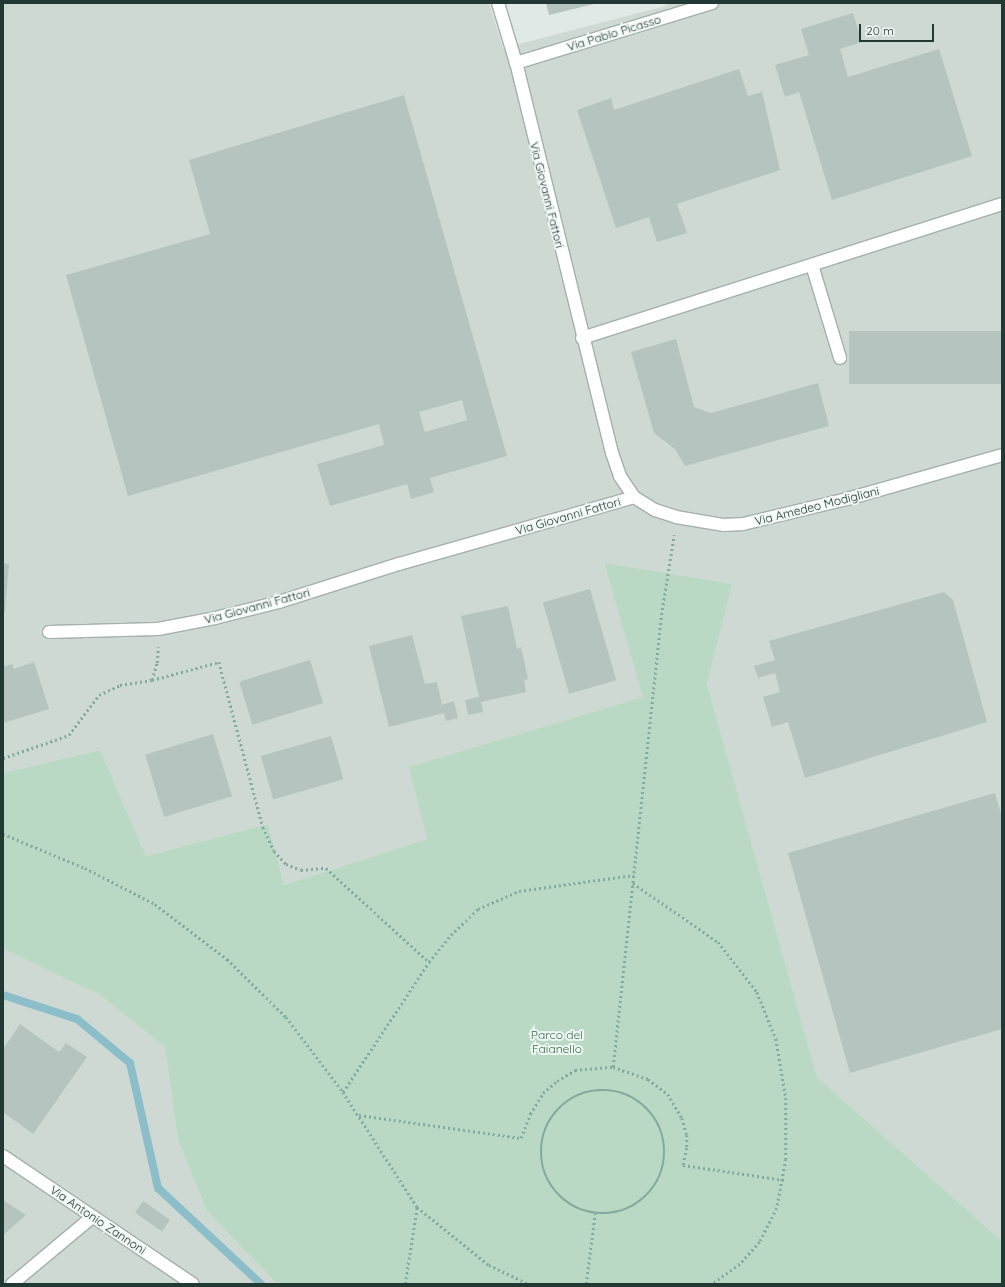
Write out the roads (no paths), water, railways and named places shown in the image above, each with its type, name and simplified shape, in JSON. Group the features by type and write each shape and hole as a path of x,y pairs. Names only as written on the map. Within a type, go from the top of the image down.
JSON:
{"street":[{"name":"Via Giovanni Fattori","path":"49,632 158,629 279,602 399,564 634,497 620,476 582,338 516,63 498,3"},
{"name":"Via Pablo Picasso","path":"516,63 712,3"},
{"path":"582,338 1002,204"},
{"path":"812,265 840,358"},
{"name":"Via Amedeo Modigliani","path":"634,497 655,510 676,517 724,525 773,519 1002,455"},
{"name":"Via Antonio Zannoni","path":"3,1156 193,1284"},
{"path":"12,1284 92,1217"}],"waterway":[{"path":"3,995 77,1019 130,1063 158,1188 261,1284"}],"park label":[{"name":"Parco del Faianello","path":"557,1042"}]}
